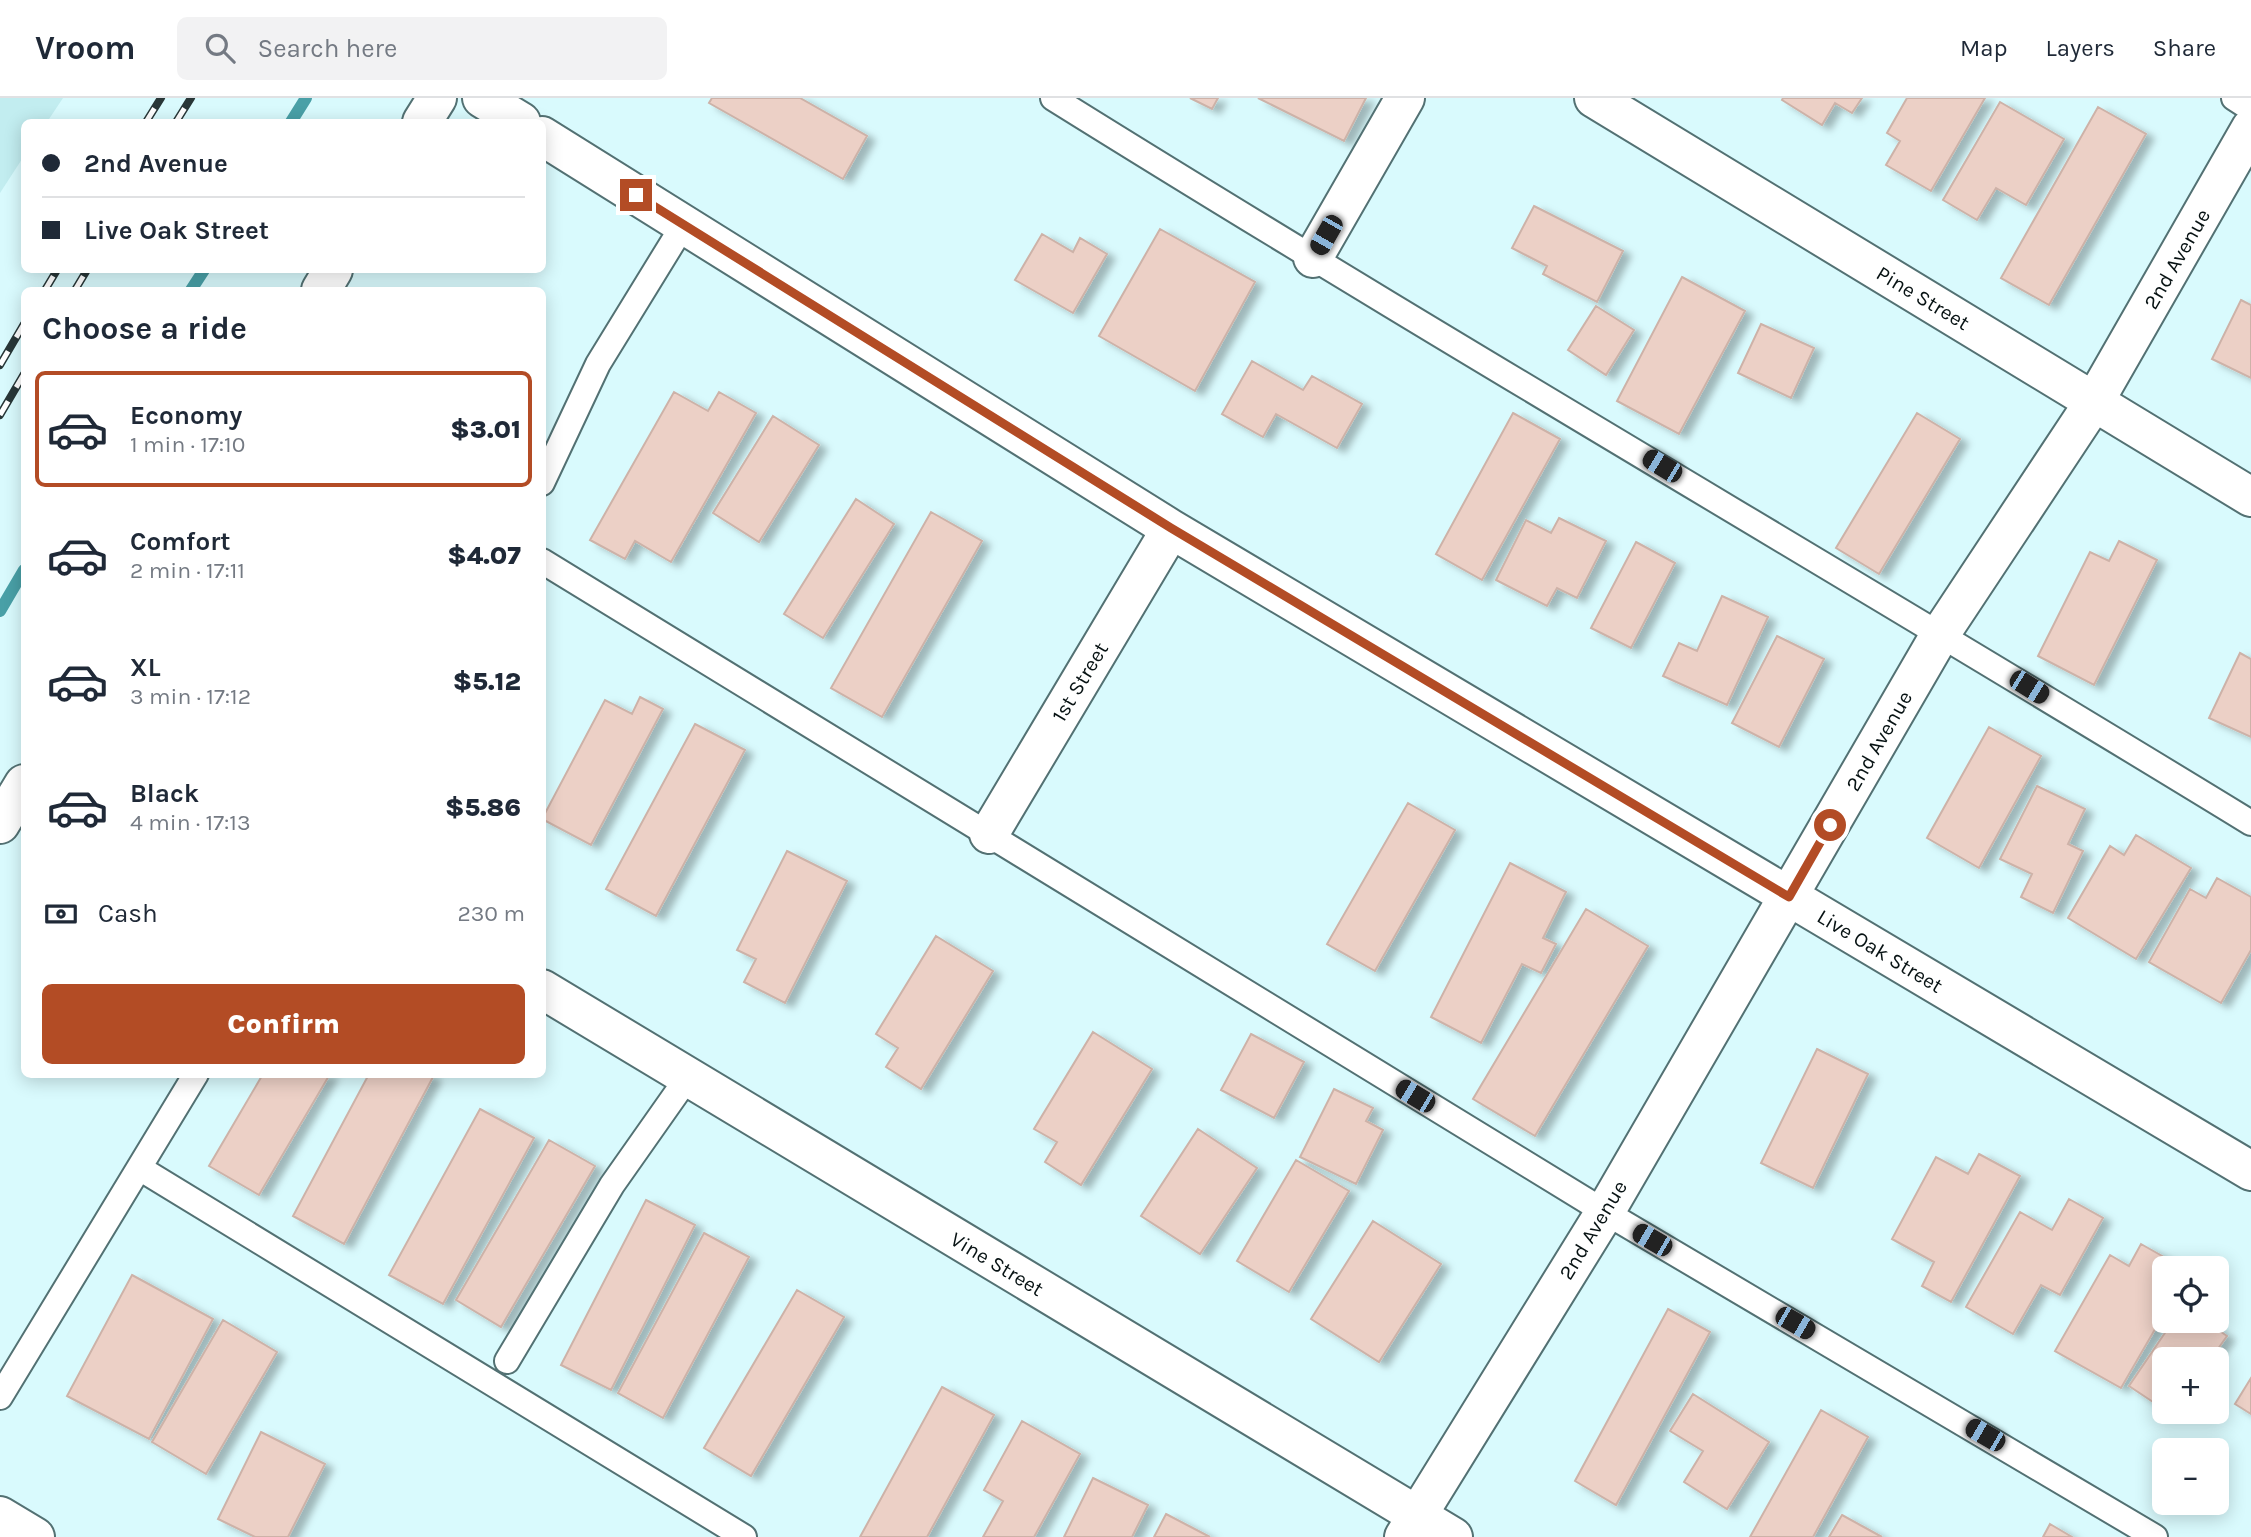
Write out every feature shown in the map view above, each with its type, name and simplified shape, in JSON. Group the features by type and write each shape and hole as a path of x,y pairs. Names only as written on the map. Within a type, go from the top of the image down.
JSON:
{"street":[{"path":"424,119 436,98"},
{"path":"482,98 516,119"},
{"path":"1313,258 1405,98"},
{"name":"Pine Street","path":"1594,98 2251,497"},
{"name":"2nd Avenue","path":"1410,1526 1605,1212 1941,633 2094,402 2251,128"},
{"name":"Live Oak Street","path":"546,138 1171,528 2251,1171"},
{"name":"1st Street","path":"989,834 1171,528"},
{"path":"0,824 21,789"},
{"name":"Vine Street","path":"546,991 1410,1526 1453,1537"},
{"path":"0,1516 35,1537"}],"lane":[{"path":"1053,98 1313,258 1941,633 2251,823"},
{"path":"2234,98 2251,109"},
{"path":"546,474 598,364 684,224"},
{"path":"546,563 1605,1212 2155,1537"},
{"path":"507,1361 612,1185 688,1077"},
{"path":"0,1397 141,1169 193,1078"},
{"path":"141,1169 744,1537"}],"shaded area":[{"path":"0,98 63,98 49,119 21,119 21,161 0,193"}],"building":[{"path":"712,98 800,98 867,136 843,179 709,103"},
{"path":"1190,98 1218,98 1212,109"},
{"path":"1258,98 1366,98 1344,141"},
{"path":"1862,98 1852,113 1835,103 1822,125 1782,100"},
{"path":"1907,98 1985,98 1931,191 1886,165 1900,141 1887,133"},
{"path":"2000,102 2064,139 2026,205 1996,188 1977,220 1943,200"},
{"path":"2098,107 2146,134 2049,305 2001,278"},
{"path":"1534,206 1623,251 1597,302 1543,274 1547,266 1512,248"},
{"path":"1160,229 1255,282 1195,391 1099,336"},
{"path":"1042,234 1073,252 1080,238 1107,254 1073,313 1015,280"},
{"path":"1682,277 1745,311 1679,434 1617,401"},
{"path":"2241,300 2251,305 2251,378 2212,359"},
{"path":"1596,306 1634,330 1606,375 1568,350"},
{"path":"1761,324 1814,348 1791,398 1738,373"},
{"path":"1252,361 1303,390 1312,376 1362,404 1337,448 1276,414 1263,437 1222,414"},
{"path":"674,392 708,411 719,392 756,413 671,562 635,541 625,559 590,540"},
{"path":"1513,413 1560,439 1482,580 1436,554"},
{"path":"1917,413 1960,439 1879,574 1836,548"},
{"path":"773,416 819,445 759,542 713,513"},
{"path":"856,499 894,524 823,638 784,614"},
{"path":"931,512 982,541 882,717 831,688"},
{"path":"1559,518 1606,541 1577,598 1557,588 1547,606 1496,580 1526,520 1551,533"},
{"path":"2119,541 2157,560 2094,685 2038,656 2090,552 2109,561"},
{"path":"1636,542 1675,563 1631,648 1591,628"},
{"path":"1722,596 1768,617 1727,705 1663,676 1679,643 1697,651"},
{"path":"1777,636 1824,659 1779,747 1732,723"},
{"path":"2240,653 2251,659 2251,737 2209,718"},
{"path":"640,697 663,709 591,845 546,821 546,811 605,700 632,714"},
{"path":"695,724 745,750 656,916 606,889"},
{"path":"1989,727 2041,756 1979,868 1927,838"},
{"path":"2037,786 2085,809 2068,844 2083,851 2053,913 2021,897 2032,874 2000,859"},
{"path":"1408,803 1455,830 1375,971 1327,944"},
{"path":"2136,835 2191,868 2136,959 2068,918 2110,846 2124,855"},
{"path":"787,851 847,881 785,1003 744,982 756,959 737,950"},
{"path":"1510,863 1566,892 1543,938 1556,944 1541,973 1522,964 1481,1043 1431,1017"},
{"path":"2217,878 2251,897 2251,950 2221,1003 2149,962 2190,889 2206,898"},
{"path":"1586,909 1648,946 1535,1136 1473,1099"},
{"path":"936,936 993,971 921,1089 886,1067 898,1048 876,1034"},
{"path":"1093,1032 1152,1069 1081,1185 1045,1162 1057,1142 1034,1129"},
{"path":"1251,1034 1304,1062 1274,1118 1221,1090"},
{"path":"1817,1049 1868,1074 1813,1188 1761,1163"},
{"path":"261,1078 328,1078 259,1195 209,1166"},
{"path":"367,1078 432,1078 344,1244 293,1216"},
{"path":"1334,1089 1373,1108 1366,1121 1383,1130 1356,1184 1300,1157"},
{"path":"480,1109 534,1138 443,1304 389,1275"},
{"path":"1198,1129 1257,1168 1200,1254 1141,1216"},
{"path":"549,1140 595,1166 501,1327 456,1300"},
{"path":"1979,1154 2020,1176 1951,1302 1922,1286 1934,1262 1892,1239 1936,1157 1968,1174"},
{"path":"1296,1160 1349,1191 1289,1292 1237,1261"},
{"path":"2069,1199 2103,1218 2060,1295 2041,1285 2013,1334 1966,1307 2020,1212 2052,1230"},
{"path":"646,1200 695,1225 611,1390 561,1365"},
{"path":"1373,1221 1441,1264 1379,1362 1311,1319"},
{"path":"704,1233 749,1257 663,1418 618,1393"},
{"path":"2141,1244 2162,1256 2152,1256 2153,1333 2121,1388 2055,1351 2110,1255 2129,1266"},
{"path":"132,1275 213,1319 149,1439 67,1396"},
{"path":"797,1290 844,1317 751,1476 704,1448"},
{"path":"1668,1309 1710,1332 1616,1505 1575,1481"},
{"path":"223,1320 277,1352 206,1474 152,1442"},
{"path":"2165,1333 2223,1333 2227,1336 2219,1347 2155,1347"},
{"path":"2152,1352 2152,1401 2129,1386"},
{"path":"2251,1378 2251,1414 2235,1404"},
{"path":"942,1387 994,1415 927,1537 860,1537"},
{"path":"1693,1394 1769,1442 1727,1509 1684,1482 1703,1451 1670,1431"},
{"path":"1821,1410 1868,1437 1813,1537 1750,1537"},
{"path":"1022,1421 1080,1454 1034,1537 983,1537 1003,1501 984,1490"},
{"path":"261,1432 325,1464 288,1537 255,1537 218,1519"},
{"path":"1093,1478 1148,1505 1132,1537 1064,1537"},
{"path":"1166,1514 1210,1537 1154,1537"},
{"path":"1842,1515 1882,1537 1829,1537"},
{"path":"2050,1524 2072,1537 2043,1537"}],"waterway":[{"path":"293,119 306,98"},
{"path":"193,287 202,273"},
{"path":"0,611 21,575"}],"railway":[{"path":"148,119 161,98"},
{"path":"178,119 191,98"},
{"path":"47,287 55,273"},
{"path":"77,287 85,273"},
{"path":"0,365 21,329"},
{"path":"0,415 21,379"}],"route":[{"path":"636,195 1171,528 1789,897 1830,825"}]}
